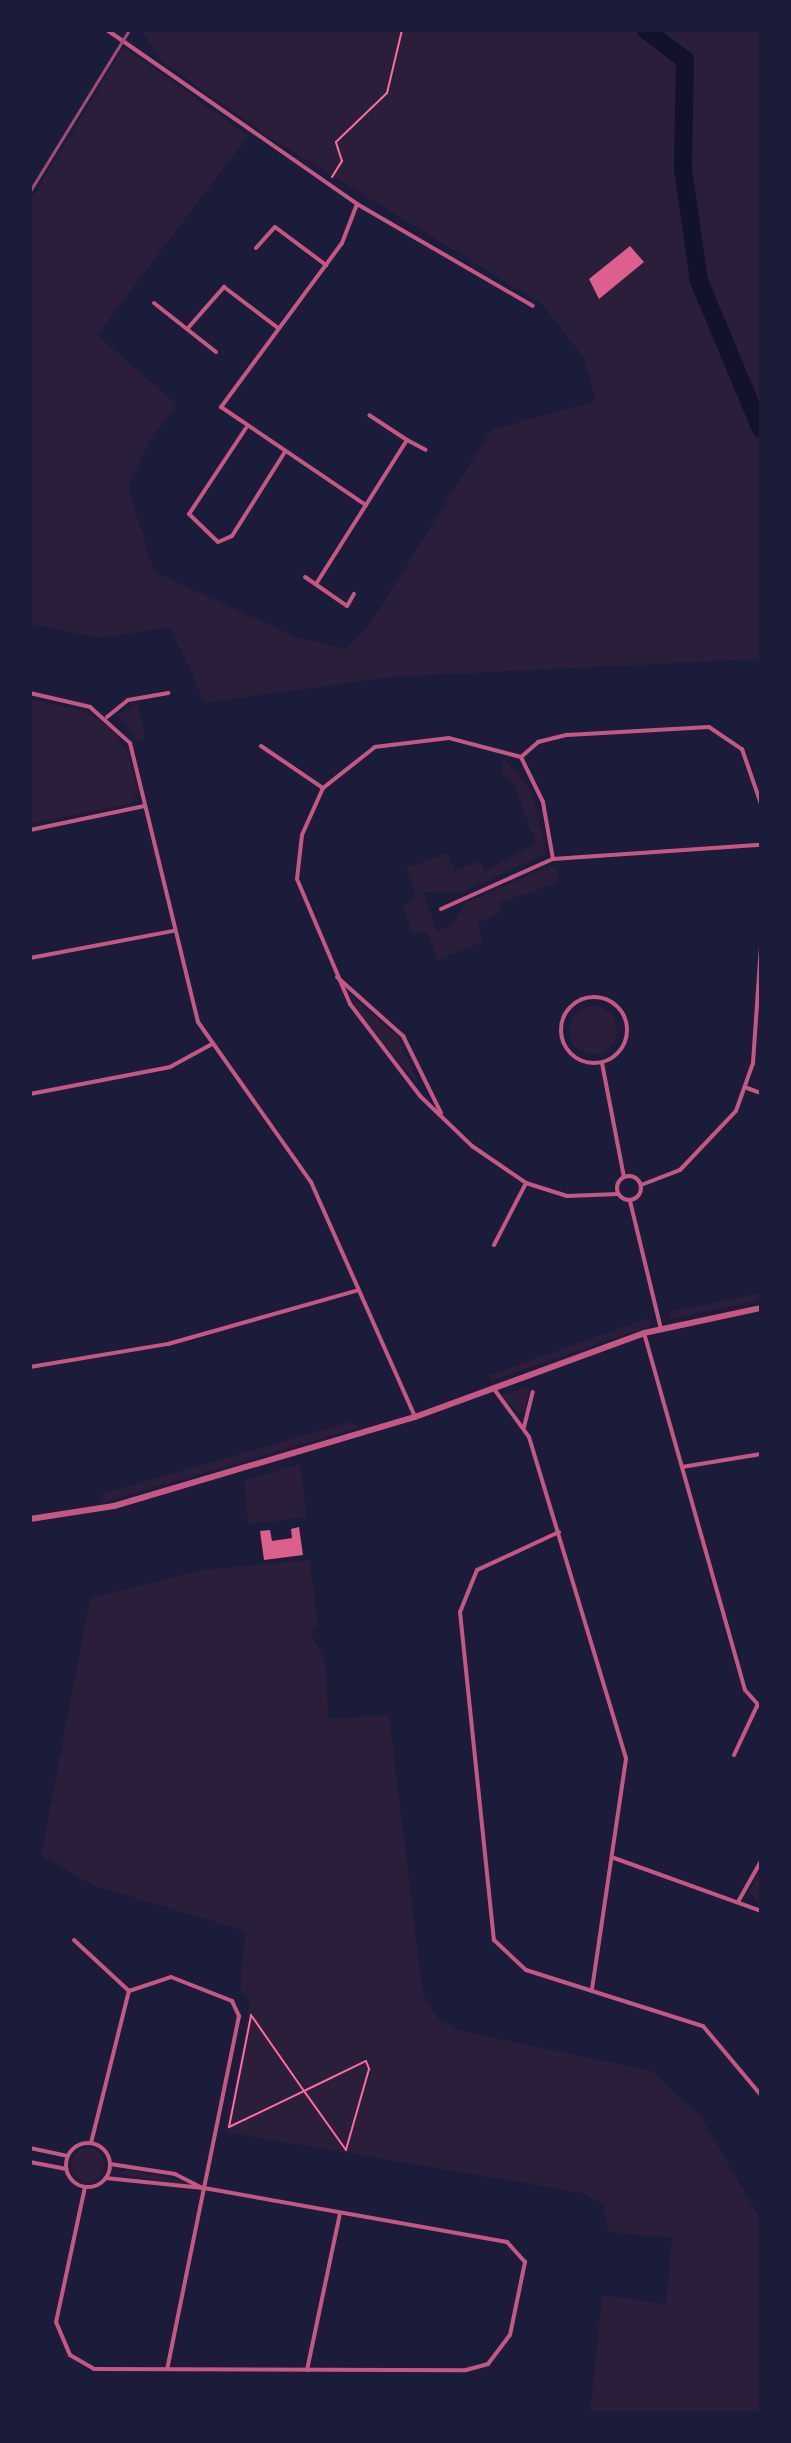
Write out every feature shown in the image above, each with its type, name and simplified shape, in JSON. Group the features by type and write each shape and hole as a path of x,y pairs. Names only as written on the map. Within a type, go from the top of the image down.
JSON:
{"street":[{"path":"107,30 357,204 533,306"},
{"path":"357,204 326,265 222,400 224,413 366,505"},
{"path":"256,248 275,227 326,265"},
{"path":"188,328 224,287 278,328"},
{"path":"154,303 216,352"},
{"path":"369,415 426,450"},
{"path":"246,428 189,514 218,542 232,536 285,452"},
{"path":"316,584 407,440"},
{"path":"305,577 347,606 354,594"},
{"path":"30,693 107,717 133,752 188,997 212,1044 311,1182 415,1417"},
{"path":"107,717 128,700 168,693"},
{"path":"521,757 538,742 567,735 709,727 742,749 761,804"},
{"path":"553,859 543,802 521,757 462,739 400,740 375,747 323,788 302,835 297,879 335,975 366,1028 448,1122 526,1183 567,1196 618,1194 630,1201 661,1329"},
{"path":"261,746 323,788"},
{"path":"30,830 146,806"},
{"path":"441,909 553,859 761,845"},
{"path":"30,958 173,931"},
{"path":"630,1201 641,1185 702,1152 723,1133 747,1088 761,947"},
{"path":"335,975 403,1036 448,1122"},
{"path":"585,998 614,1004 626,1022 625,1043 602,1063 578,1060 561,1037 564,1016 585,998"},
{"path":"30,1094 170,1067 212,1044"},
{"path":"602,1063 624,1177 618,1194"},
{"path":"747,1088 761,1093"},
{"path":"624,1177 641,1185"},
{"path":"494,1245 526,1183"},
{"path":"30,1367 154,1348 359,1290"},
{"path":"30,1519 114,1506 415,1417 644,1333 761,1308"},
{"path":"644,1333 745,1690 759,1707 734,1755"},
{"path":"494,1389 524,1427 623,1741 614,1858 592,1988"},
{"path":"524,1427 533,1392"},
{"path":"682,1467 761,1454"},
{"path":"559,1532 477,1570 460,1612 494,1940 526,1970 592,1988 703,2026 761,2095"},
{"path":"614,1858 761,1911"},
{"path":"738,1902 761,1861"},
{"path":"74,1940 129,1991"},
{"path":"129,1991 171,1977 232,2001 238,2010 167,2369"},
{"path":"30,2148 68,2156 91,2143 129,1991"},
{"path":"91,2143 110,2164 175,2174 203,2188"},
{"path":"66,2169 68,2156"},
{"path":"30,2162 66,2169 85,2187"},
{"path":"106,2178 110,2164"},
{"path":"106,2178 203,2188 520,2249 525,2269 510,2335 488,2364 466,2370 100,2371 78,2362 60,2339 56,2322 85,2187 106,2178"},
{"path":"307,2370 340,2214"}],"path":[{"path":"331,178 342,161 336,142 387,93 402,30"},
{"path":"304,2091 229,2127 251,2015 275,2050 304,2091 346,2150 352,2149 366,2061 304,2091"}],"shaded area":[{"path":"142,30 761,30 761,668 756,659 390,677 205,703 171,627 101,638 30,624 30,201 124,47 248,136 97,335 177,405 150,439 128,488 154,572 296,637 346,649 369,626 491,430 596,401 584,358 542,304 271,138 160,60"},
{"path":"30,699 88,712 111,729 129,755 138,792 132,803 30,824"},
{"path":"138,703 145,738 137,740 118,715"},
{"path":"504,759 531,790 546,853 461,893 423,892 437,931 453,925 465,903 541,870 556,866 559,882 499,903 502,912 477,923 483,942 438,960 426,931 413,935 403,905 416,899 406,868 448,853 455,871 480,861 485,871 536,843 514,783 500,773"},
{"path":"349,995 397,1036 421,1088 357,1011"},
{"path":"593,1006 602,1007 610,1013 616,1021 616,1039 610,1047 602,1053 593,1054 584,1053 576,1047 570,1039 569,1030 570,1021 576,1013 584,1007"},
{"path":"761,1293 761,1300 671,1319 668,1312"},
{"path":"648,1318 650,1326 491,1381 489,1375"},
{"path":"529,1386 526,1409 520,1415 502,1396"},
{"path":"350,1422 361,1427 101,1503 101,1494"},
{"path":"300,1464 307,1517 248,1524 244,1481"},
{"path":"310,1560 317,1624 311,1634 325,1660 329,1719 389,1715 423,1995 440,2021 462,2031 652,2071 701,2117 761,2220 761,2413 590,2413 602,2295 666,2304 672,2238 608,2232 603,2204 582,2193 225,2132 248,2019 249,1999 240,1991 245,1931 95,1886 41,1856 90,1598 201,1570"},
{"path":"761,1868 761,1905 749,1892"},
{"path":"88,2148 100,2153 105,2165 100,2177 88,2182 76,2177 71,2165 76,2153"},
{"path":"128,2170 181,2180 194,2186 112,2173"}],"building":[{"path":"630,246 644,262 599,299 589,279"},
{"path":"299,1527 303,1555 264,1560 260,1531 270,1530 272,1541 292,1538 291,1529"}],"waterway":[{"path":"646,30 685,60 683,169 699,281 761,429"}],"railway":[{"path":"30,191 129,30"}]}
